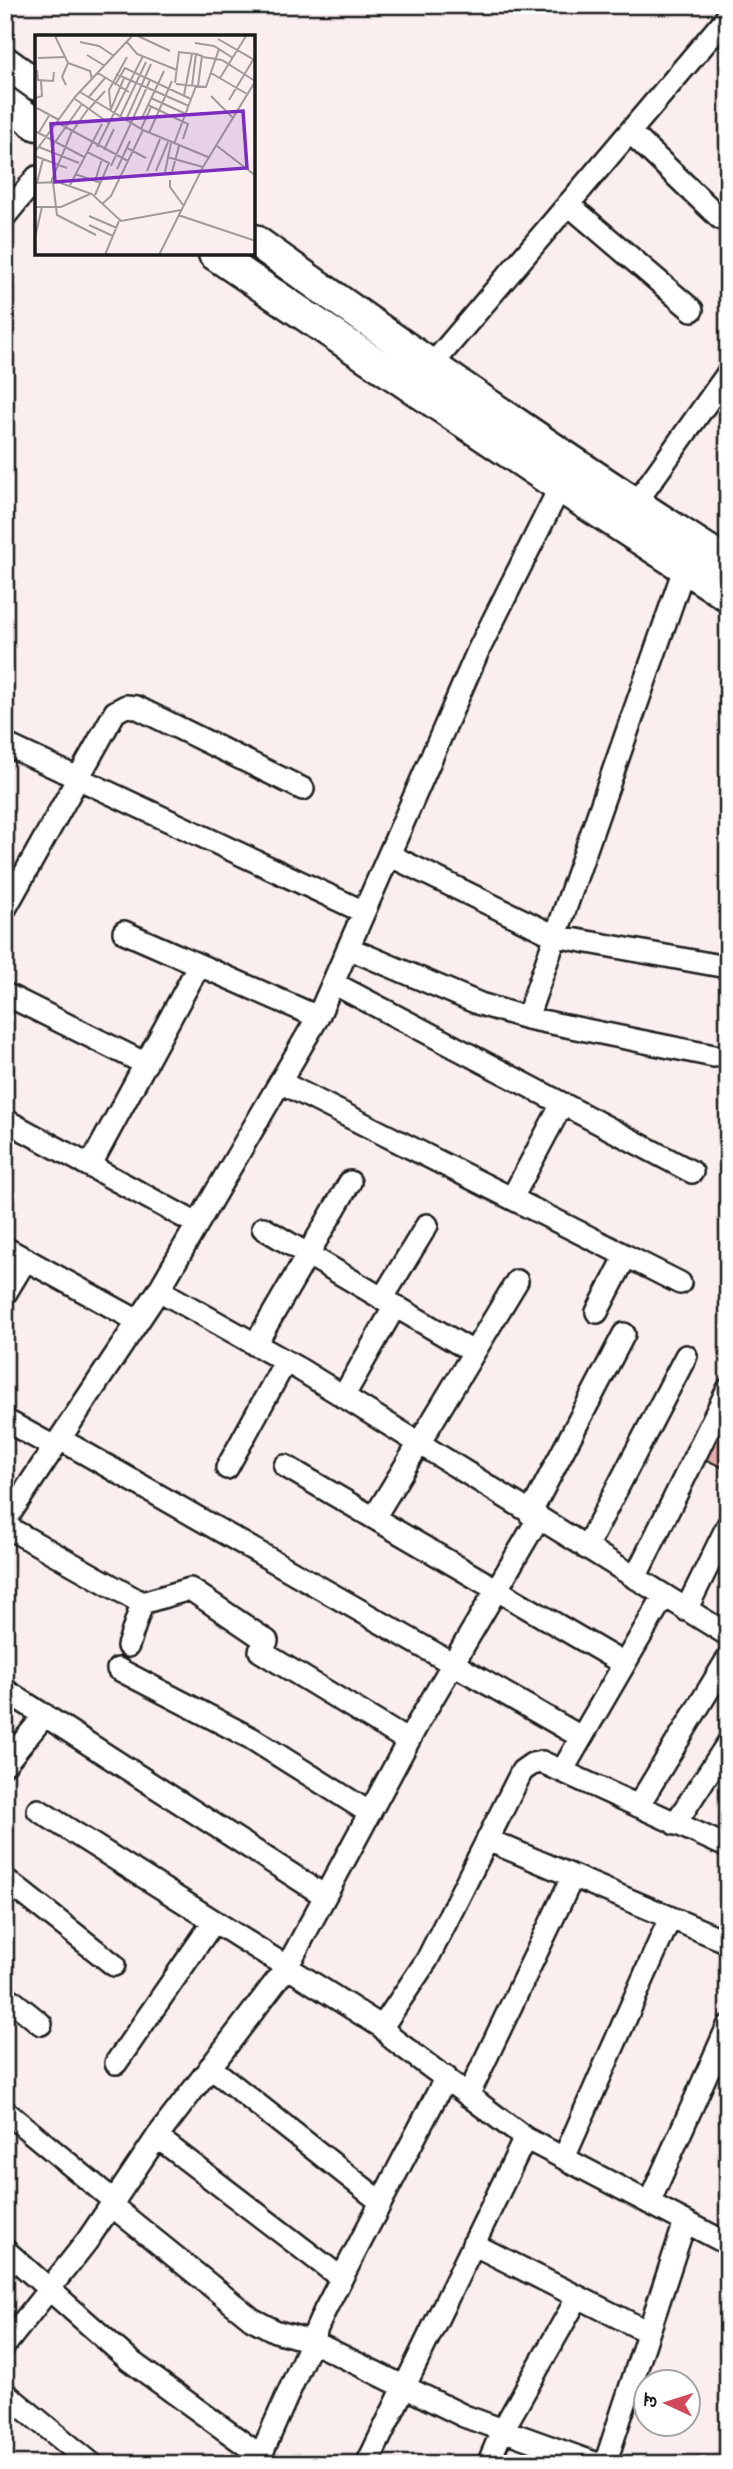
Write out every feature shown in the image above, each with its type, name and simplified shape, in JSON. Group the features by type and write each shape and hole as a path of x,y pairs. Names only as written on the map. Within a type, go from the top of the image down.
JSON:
{"main road":[{"path":"5,62 35,84"},
{"path":"5,102 35,124"},
{"path":"256,241 431,366 635,504 728,563"},
{"path":"217,256 560,487 728,596"}],"street":[{"path":"431,366 728,16"},
{"path":"629,131 720,218"},
{"path":"5,216 35,179"},
{"path":"569,204 692,310"},
{"path":"635,504 728,373"},
{"path":"408,1741 263,1646 190,1589 142,1603 7,1515 159,1290 318,1017 478,651 560,487"},
{"path":"527,1018 684,569"},
{"path":"5,909 115,712 126,706 136,708 303,789"},
{"path":"5,744 364,912"},
{"path":"389,855 555,936 721,966"},
{"path":"124,932 318,1017"},
{"path":"348,948 480,1004 527,1018 714,1056"},
{"path":"90,1166 199,965"},
{"path":"332,983 692,1172"},
{"path":"5,994 146,1064"},
{"path":"280,1082 680,1283"},
{"path":"512,1198 562,1104"},
{"path":"5,1120 197,1224"},
{"path":"255,1345 350,1182"},
{"path":"343,1397 427,1224"},
{"path":"263,1228 473,1352"},
{"path":"5,1248 138,1321"},
{"path":"597,1312 626,1256"},
{"path":"5,1293 26,1259"},
{"path":"374,1518 517,1281"},
{"path":"159,1290 343,1397 728,1635"},
{"path":"5,2345 87,2241 157,2137 286,1967 408,1741 497,1588 624,1334"},
{"path":"586,1548 686,1356"},
{"path":"227,1468 285,1362"},
{"path":"635,1578 728,1389"},
{"path":"5,1420 57,1443 581,1737"},
{"path":"285,1466 624,1664"},
{"path":"686,1610 728,1525"},
{"path":"562,1771 664,1596"},
{"path":"128,1646 142,1603"},
{"path":"638,1806 728,1658"},
{"path":"118,1669 251,1738 370,1813"},
{"path":"5,1690 325,1896"},
{"path":"5,1764 45,1715"},
{"path":"676,1824 728,1743"},
{"path":"382,2026 427,1960 522,1771 532,1764 542,1762 728,1847"},
{"path":"38,1810 382,2026 393,2039 525,2138 728,2244"},
{"path":"488,1840 728,1942"},
{"path":"468,2095 573,1876"},
{"path":"5,1879 114,1965"},
{"path":"564,2158 670,1918"},
{"path":"116,2063 214,1921"},
{"path":"5,1995 41,2024"},
{"path":"649,2203 728,2026"},
{"path":"210,2067 381,2202"},
{"path":"5,2250 129,2360 259,2460 341,2278 446,2077"},
{"path":"5,2111 252,2319 275,2331 311,2341 464,2416 597,2464"},
{"path":"157,2137 341,2278"},
{"path":"367,2464 525,2138"},
{"path":"605,2464 685,2222"},
{"path":"473,2244 648,2332"},
{"path":"488,2464 502,2431 578,2297"},
{"path":"5,2393 92,2464"}],"building":[{"path":"728,1396 728,1470 698,1456"}]}
